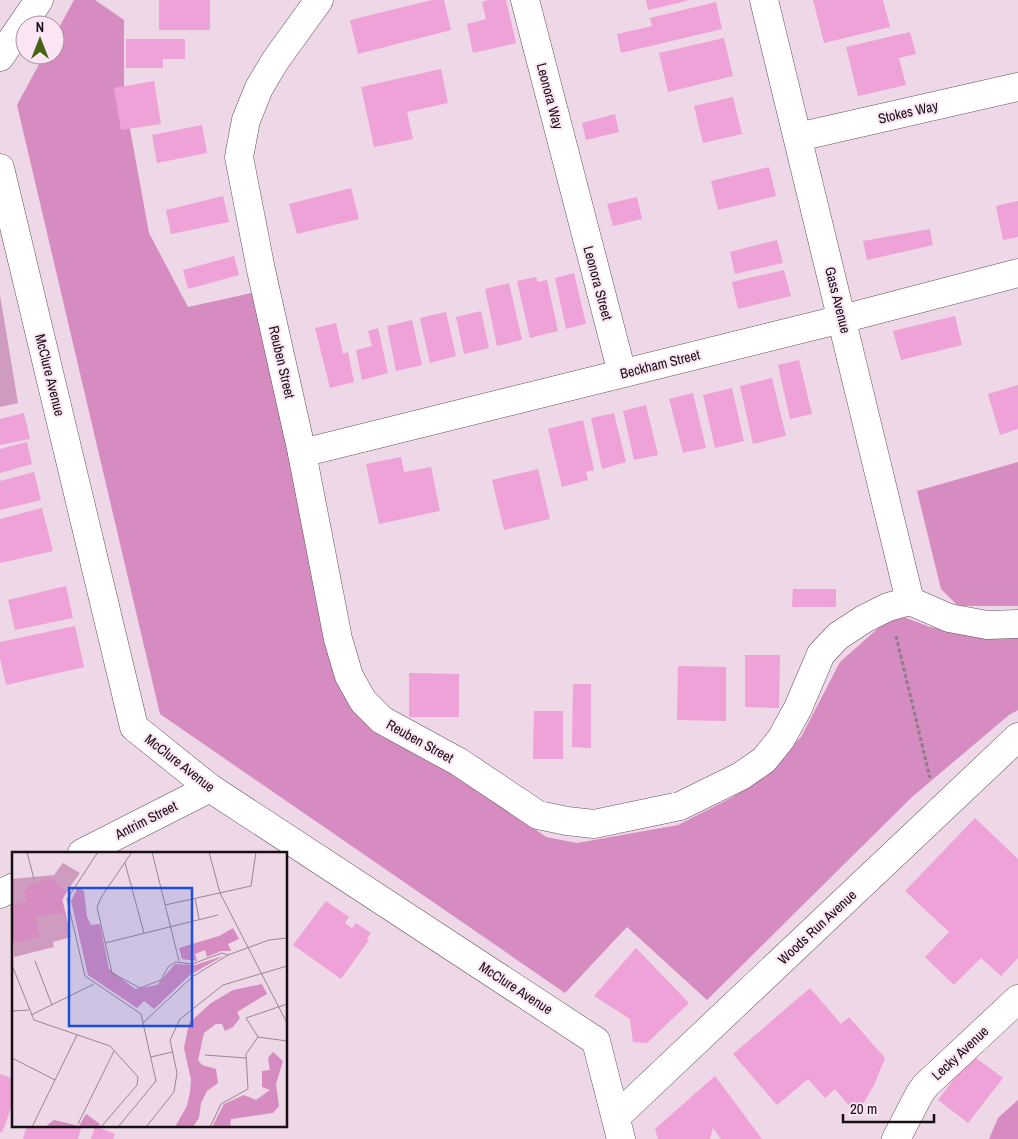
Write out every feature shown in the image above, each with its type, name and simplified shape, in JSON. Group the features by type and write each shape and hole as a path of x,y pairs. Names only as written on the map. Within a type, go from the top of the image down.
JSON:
{"street":[{"path":"0,57 39,0"},
{"name":"Reuben Street","path":"319,0 275,61 260,88 246,120 239,158 261,270 302,453 338,639 350,676 363,701 382,720 459,762 538,814 567,821 594,824 680,806 741,776 764,760 781,739 798,708 822,654 838,636 864,619 899,604"},
{"name":"Leonora Way","path":"525,0 575,193"},
{"name":"Gass Avenue","path":"764,0 842,319 899,604"},
{"name":"Stokes Way","path":"798,137 1018,87"},
{"name":"McClure Avenue","path":"0,168 134,727 210,788 596,1041 619,1128"},
{"name":"Leonora Street","path":"575,193 622,373"},
{"name":"Beckham Street","path":"302,453 842,319 1018,273"},
{"path":"899,604 949,618 987,625 1018,624"},
{"name":"Woods Run Avenue","path":"619,1128 938,812 1018,738"},
{"name":"Antrim Street","path":"84,852 210,788"},
{"path":"0,894 12,888"},
{"name":"Lecky Avenue","path":"896,1139 926,1085 1018,999"}],"path":[{"path":"899,604 938,812"}],"shaded area":[{"path":"74,0 95,0 124,20 124,96 149,233 188,307 256,292 335,669 436,760 546,837 577,843 678,825 733,797 768,770 801,737 840,662 884,623 901,616 930,627 988,638 1018,637 1018,710 1009,715 912,797 707,1000 627,927 565,993 160,714 17,105 39,65 65,65 65,17"},
{"path":"0,295 18,403 0,407"},
{"path":"1018,462 1018,606 958,606 941,589 917,491"},
{"path":"1018,1100 1018,1139 989,1139 998,1118"}],"building":[{"path":"159,0 210,0 210,30 159,30"},
{"path":"432,0 444,0 451,30 358,54 350,20"},
{"path":"506,0 516,43 473,53 467,24 486,19 482,2"},
{"path":"646,0 687,0 687,1 648,10"},
{"path":"813,0 883,0 890,27 824,43"},
{"path":"716,2 722,29 621,53 617,34 652,26 650,18"},
{"path":"910,32 916,54 899,58 906,85 858,96 846,47"},
{"path":"724,38 733,76 668,92 659,53"},
{"path":"126,39 185,39 185,59 163,59 163,68 126,68"},
{"path":"441,69 448,103 407,112 413,139 374,147 361,87"},
{"path":"154,81 161,124 121,130 114,88"},
{"path":"733,97 742,134 703,143 694,106"},
{"path":"615,114 619,132 586,140 582,123"},
{"path":"202,125 207,153 157,163 152,135"},
{"path":"769,167 776,196 718,210 711,181"},
{"path":"351,188 359,219 297,234 289,204"},
{"path":"223,196 229,222 171,234 166,210"},
{"path":"637,197 642,219 613,226 607,204"},
{"path":"1018,201 1018,237 1003,240 996,206"},
{"path":"930,229 933,245 867,260 863,241"},
{"path":"777,240 783,263 735,274 730,252"},
{"path":"234,256 239,275 188,289 183,270"},
{"path":"784,270 791,296 738,309 732,282"},
{"path":"574,273 586,324 566,329 555,278"},
{"path":"536,277 538,282 547,280 558,331 530,338 517,281"},
{"path":"509,283 522,340 497,346 485,289"},
{"path":"481,311 489,348 464,354 456,317"},
{"path":"446,312 456,356 430,363 420,318"},
{"path":"955,316 962,345 901,360 893,331"},
{"path":"412,320 422,365 396,371 387,326"},
{"path":"336,323 343,354 348,352 354,382 330,388 315,328"},
{"path":"378,328 388,373 362,380 356,350 372,346 368,331"},
{"path":"799,360 812,414 790,419 778,365"},
{"path":"772,378 786,436 753,444 740,386"},
{"path":"1018,385 1018,429 1000,435 988,394"},
{"path":"732,388 744,441 715,448 703,395"},
{"path":"693,393 706,448 683,453 669,399"},
{"path":"646,405 658,455 634,460 623,411"},
{"path":"24,413 30,439 0,445 0,419"},
{"path":"614,413 626,462 602,469 591,418"},
{"path":"583,420 594,470 586,472 588,480 562,487 548,429"},
{"path":"27,442 32,464 0,473 0,449"},
{"path":"401,457 404,472 431,467 440,511 379,524 366,464"},
{"path":"538,469 550,519 504,530 492,480"},
{"path":"34,472 41,500 0,510 0,481"},
{"path":"42,508 53,551 0,563 0,519"},
{"path":"66,586 73,618 15,630 8,600"},
{"path":"793,589 836,589 836,607 792,607"},
{"path":"75,626 84,667 6,685 0,658 0,642"},
{"path":"745,655 780,655 779,708 745,707"},
{"path":"678,666 726,667 726,721 677,720"},
{"path":"409,673 459,674 459,717 409,717"},
{"path":"573,684 591,684 591,748 572,747"},
{"path":"534,711 563,711 563,759 533,759"},
{"path":"975,818 1018,859 1018,958 1001,976 981,958 954,985 925,957 949,932 905,891"},
{"path":"326,901 349,917 345,923 352,928 356,923 371,933 367,939 369,940 341,979 293,945"},
{"path":"636,948 689,1003 647,1043 633,1042 630,1019 594,996"},
{"path":"810,988 841,1024 849,1017 885,1058 875,1083 857,1115 835,1089 825,1098 808,1079 777,1105 733,1054"},
{"path":"972,1055 1003,1078 968,1123 938,1100"},
{"path":"0,1074 12,1078 12,1106 2,1133 0,1132"},
{"path":"715,1076 762,1139 721,1139 713,1128 710,1139 658,1139 655,1129"},
{"path":"27,1126 82,1126 78,1139 23,1139"},
{"path":"95,1126 115,1134 113,1139 91,1139"}]}
